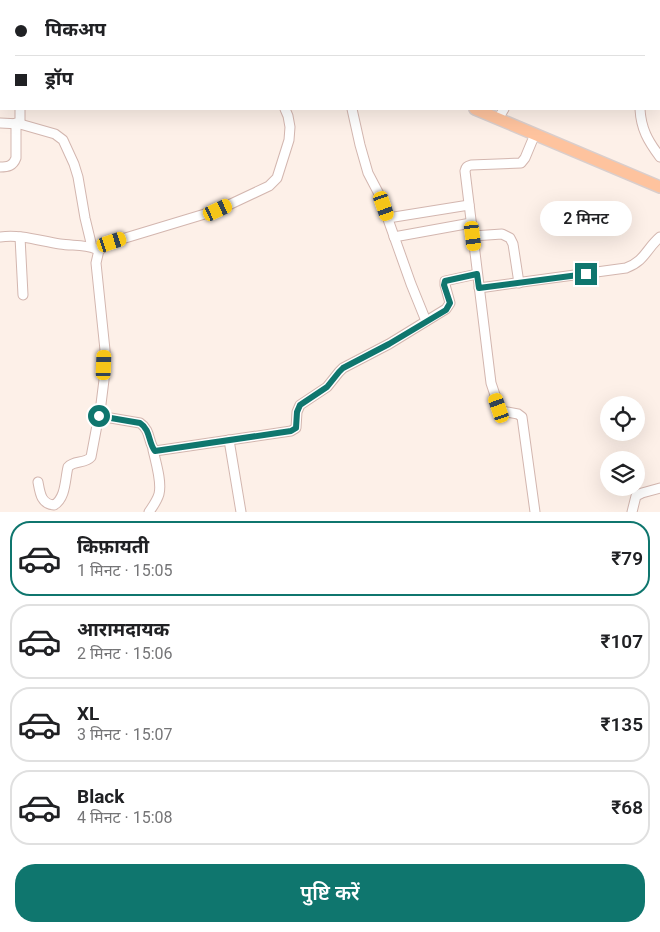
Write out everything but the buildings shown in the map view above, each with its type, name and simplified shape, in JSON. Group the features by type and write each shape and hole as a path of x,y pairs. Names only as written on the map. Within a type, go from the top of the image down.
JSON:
{"main road":[{"path":"479,110 501,114 535,134 660,187"}],"street":[{"path":"0,167 11,165 16,158 20,110"},
{"path":"0,231 5,237 20,236 62,245 82,245 95,248 218,210 268,186 277,178 289,140 290,127 285,110"},
{"path":"352,110 368,173 379,194 426,321"},
{"path":"640,110 644,132 660,157"},
{"path":"0,122 18,124 55,134 63,140 78,177 85,218 95,248 105,350 104,380 91,457 88,460 68,466 63,494 58,504 51,505 43,499 38,482"},
{"path":"535,134 521,163 471,165 466,168 491,384 500,410 502,412 518,414 522,418 535,512"},
{"path":"388,218 469,205"},
{"path":"394,237 471,223"},
{"path":"473,236 502,234 510,238 513,244 519,283"},
{"path":"20,236 23,295"},
{"path":"479,288 626,268 643,258 660,237"},
{"path":"153,450 157,451 293,430 296,428 297,412 300,405 327,387 343,368 389,344 446,310 450,303 444,285 445,281 477,274"},
{"path":"99,416 140,423 148,431 160,485 160,492 149,512"},
{"path":"229,440 242,512"},
{"path":"632,512 636,496 642,492 660,488"}],"route":[{"path":"99,416 140,423 148,431 152,448 155,451 291,431 296,428 297,412 300,405 327,387 343,368 389,344 446,310 450,303 444,285 445,281 477,274 479,288 586,274"}]}
